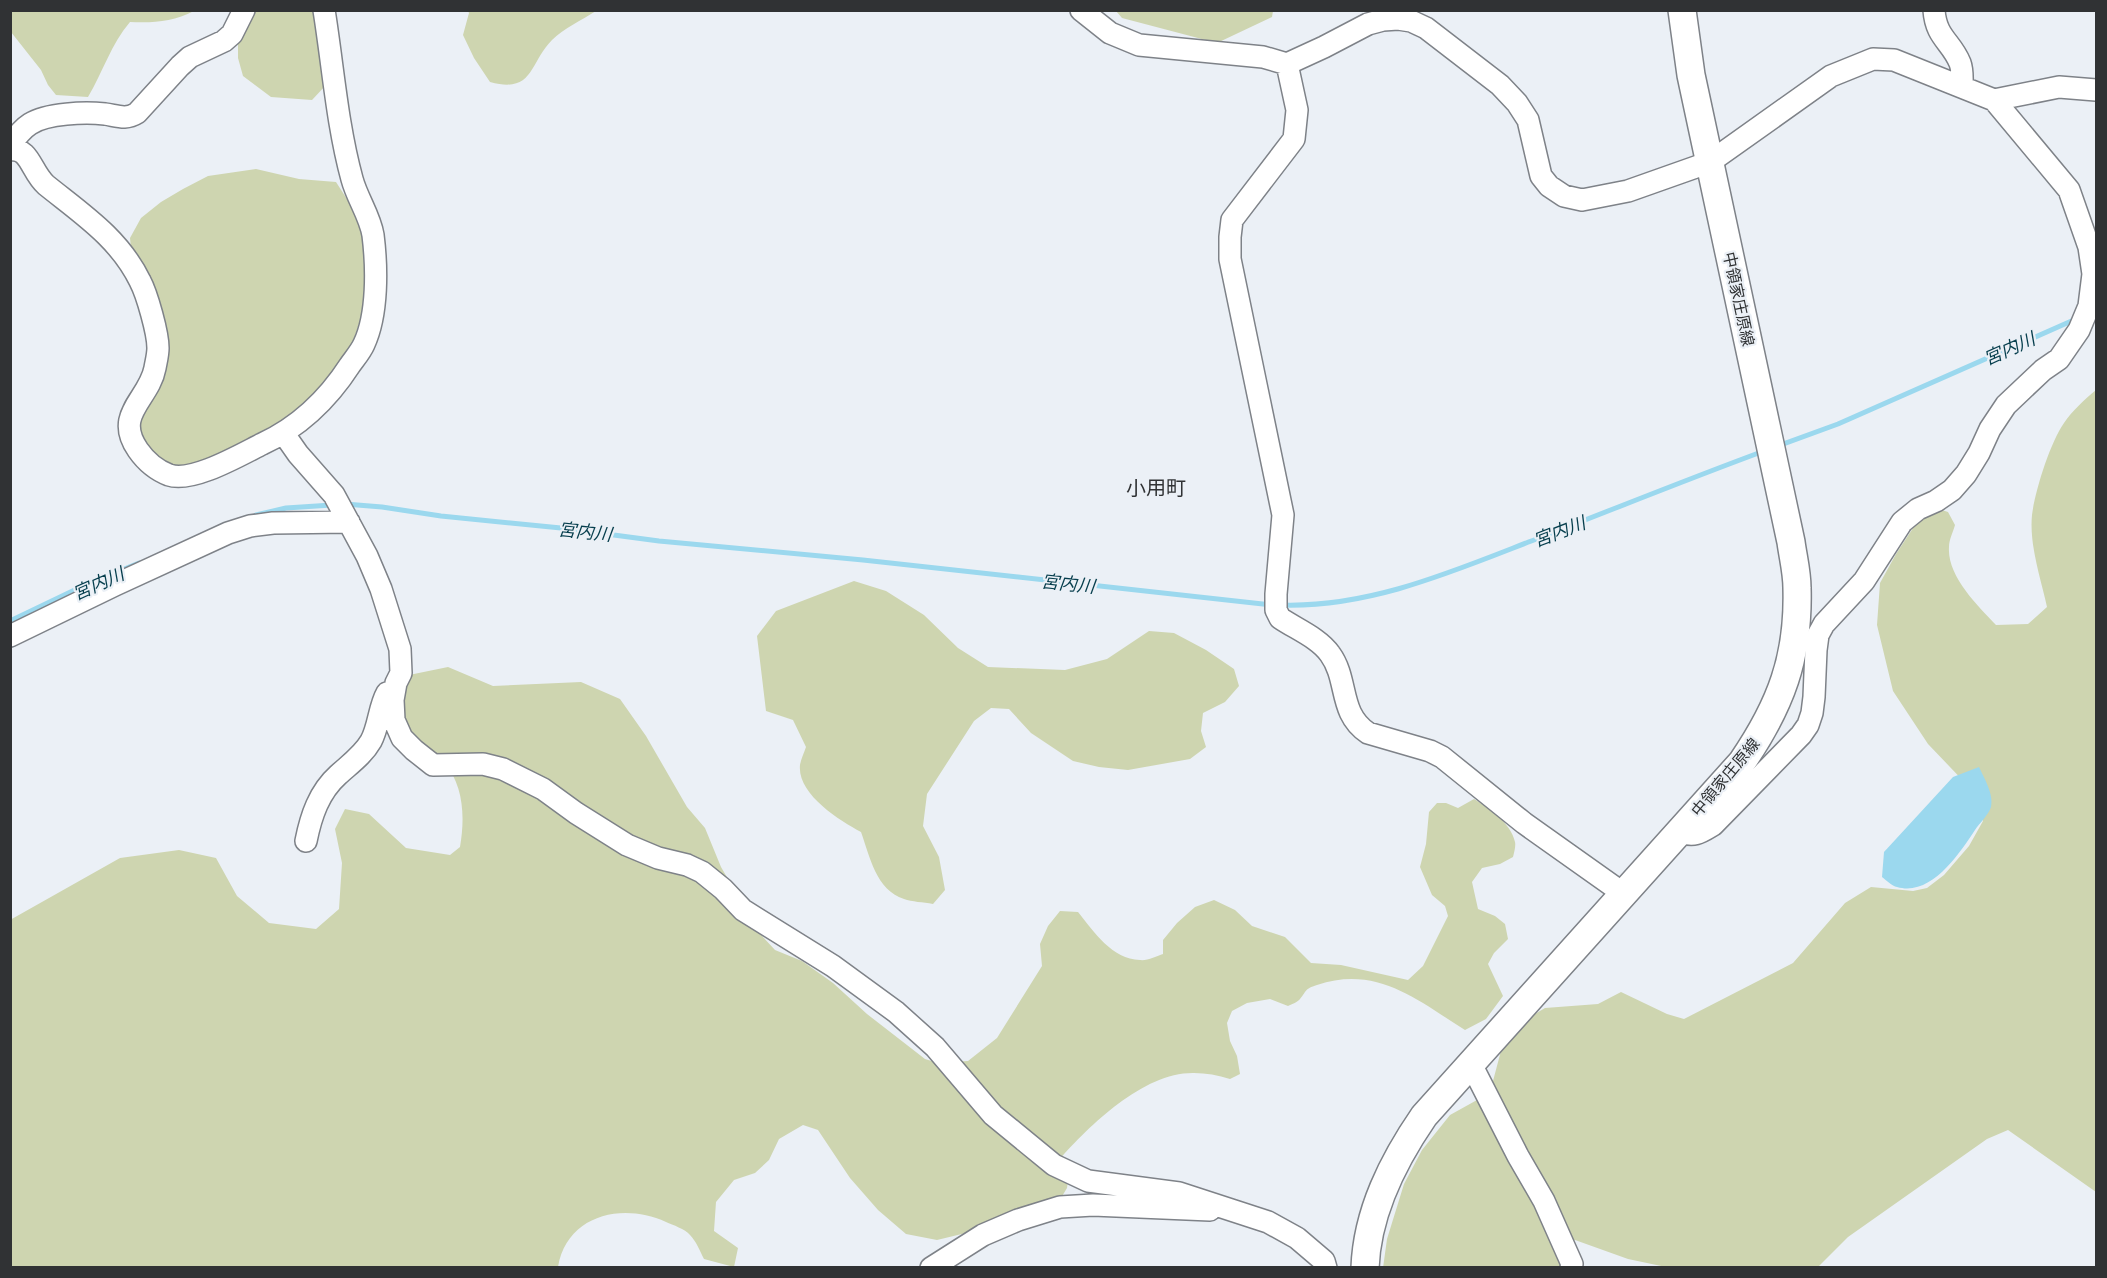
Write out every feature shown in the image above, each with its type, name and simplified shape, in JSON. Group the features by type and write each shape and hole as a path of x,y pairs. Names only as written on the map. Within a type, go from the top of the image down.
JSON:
{"main road":[{"name":"中領家庄原線","path":"1365,1268 1372,1223 1386,1180 1401,1150 1424,1116 1742,762 1763,731 1780,698 1791,662 1797,619 1797,585 1791,542 1691,75 1682,10"}],"street":[{"path":"10,145 30,124 48,117 79,114 130,117 137,113 190,57 224,41 232,34 244,10"},
{"path":"10,150 18,149 25,152 37,176 101,228 119,246 141,282 158,349 154,372 133,410 128,425 132,442 146,461 170,476 191,475 213,468 284,434 312,412 340,381 364,344 374,307 376,276 373,232 352,180 324,10"},
{"path":"1081,10 1110,33 1139,45 1263,57 1287,64 1368,24 1383,20 1411,21 1426,28 1500,85 1517,103 1528,120 1541,176 1549,186 1564,196 1582,200 1628,191 1710,162 1831,76 1873,58 1894,60 1994,100 2069,190 2089,246 2093,274 2088,310 2072,343 2059,359 2036,376 2006,405 1990,429 1966,474 1952,490 1936,501 1918,508 1902,522 1864,581 1824,624 1818,635 1812,713 1801,735 1713,825 1690,836 1680,832"},
{"path":"1934,10 1935,23 1941,37 1960,62 1963,73 1962,87"},
{"path":"1287,64 1298,110 1294,139 1232,220 1230,237 1230,259 1284,515 1276,604 1280,618 1329,651 1340,675 1349,712 1360,728 1368,733 1430,751 1442,757 1533,830 1624,894"},
{"path":"1994,100 2059,87 2097,90"},
{"path":"284,434 344,513 378,581 393,622 400,650 401,673 384,699 372,740 336,777 316,804 306,841"},
{"path":"10,636 228,533 250,526 344,513"},
{"path":"396,683 393,700 396,728 402,738 433,765 483,764 503,769 543,789 627,845 702,872 743,910 833,966 896,1011 935,1047 993,1115 1054,1165 1088,1181 1179,1193 1268,1222 1297,1238 1324,1261 1326,1268"},
{"path":"1471,1064 1544,1201 1572,1264 1571,1268"},
{"path":"931,1268 983,1235 1018,1220 1060,1207 1093,1205 1232,1211"}],"green space":[{"path":"10,11 194,11 163,21 130,22 118,39 88,97 56,95 41,70 11,32"},
{"path":"253,11 316,11 327,84 312,100 271,97 243,76 238,58 238,41"},
{"path":"468,11 596,11 552,40 523,80 515,84 504,85 490,82 474,58 463,35"},
{"path":"1116,11 1273,11 1272,17 1217,43 1122,18"},
{"path":"256,169 299,179 336,182 354,210 365,237 367,300 346,362 326,388 275,430 188,468 169,468 143,451 137,416 163,369 132,258 130,238 141,218 161,202 183,189 208,176"},
{"path":"2096,390 2096,1192 2008,1130 1987,1139 1848,1237 1818,1267 1666,1267 1628,1259 1575,1240 1559,1247 1562,1267 1383,1268 1387,1239 1404,1184 1422,1150 1450,1115 1477,1100 1493,1081 1502,1047 1518,1024 1545,1008 1598,1004 1621,992 1667,1014 1684,1019 1793,963 1845,903 1871,887 1913,891 1927,888 1944,875 1969,846 1983,821 1971,789 1928,744 1893,691 1877,625 1880,583 1917,522 1939,509 1948,512 1955,525 1949,544 1950,558 1953,569 1965,589 1996,625 2028,624 2047,607 2034,550 2032,526 2032,515 2040,481 2054,442 2064,423"},
{"path":"854,581 886,591 924,615 958,648 988,667 1065,670 1107,659 1149,631 1174,633 1206,650 1234,669 1239,686 1225,702 1203,713 1201,731 1206,747 1190,759 1128,770 1073,761 1031,733 1009,709 991,708 974,721 927,794 923,826 939,857 945,890 933,904 907,900 894,895 880,880 861,832 821,805 805,786 800,765 806,747 793,720 766,711 757,636 776,611"},
{"path":"448,667 493,686 581,682 620,699 646,736 687,807 705,828 721,867 751,924 775,950 802,961 833,983 867,1014 925,1059 938,1063 968,1061 997,1038 1042,966 1040,944 1048,926 1060,911 1078,912 1097,936 1112,950 1130,958 1143,960 1163,954 1163,940 1177,923 1195,907 1214,900 1235,910 1252,926 1285,937 1311,963 1341,965 1408,980 1423,966 1448,916 1445,906 1432,895 1420,867 1426,844 1429,812 1437,803 1446,803 1458,808 1474,799 1499,817 1513,835 1515,850 1513,857 1500,864 1482,868 1472,882 1478,909 1495,916 1505,924 1508,939 1494,953 1488,964 1503,996 1486,1019 1465,1030 1413,997 1378,983 1359,979 1339,980 1313,986 1306,990 1298,1001 1288,1006 1270,999 1247,1003 1232,1011 1227,1023 1240,1074 1230,1079 1203,1073 1175,1075 1156,1081 1137,1091 1102,1117 1059,1160 1068,1180 1067,1188 1061,1198 1015,1217 990,1220 970,1232 937,1240 906,1234 878,1210 850,1178 818,1130 803,1125 779,1139 769,1160 755,1173 734,1180 716,1202 714,1231 738,1248 734,1267 704,1259 692,1237 682,1229 649,1216 632,1213 599,1218 585,1225 572,1235 563,1249 558,1267 11,1267 10,920 120,858 179,850 216,858 237,896 269,923 316,929 339,909 342,863 335,829 345,809 369,814 406,848 450,855 460,847 462,834 462,808 457,783 444,762 411,735 395,701 409,675"}],"water":[{"path":"1979,767 1990,792 1991,807 1952,861 1932,880 1921,886 1909,888 1895,886 1882,877 1884,852 1953,777"}],"waterway":[{"name":"宮内川","path":"1778,446 1838,424 2076,319"},
{"name":"宮内川","path":"1281,605 1348,600 1413,585 1764,451"},
{"name":"宮内川","path":"345,504 659,541 863,560 1272,605"},
{"name":"宮内川","path":"256,515 286,508 332,505"},
{"name":"宮内川","path":"10,621 83,586 139,563"}],"district":[{"name":"小用町","path":"1156,487"}]}
